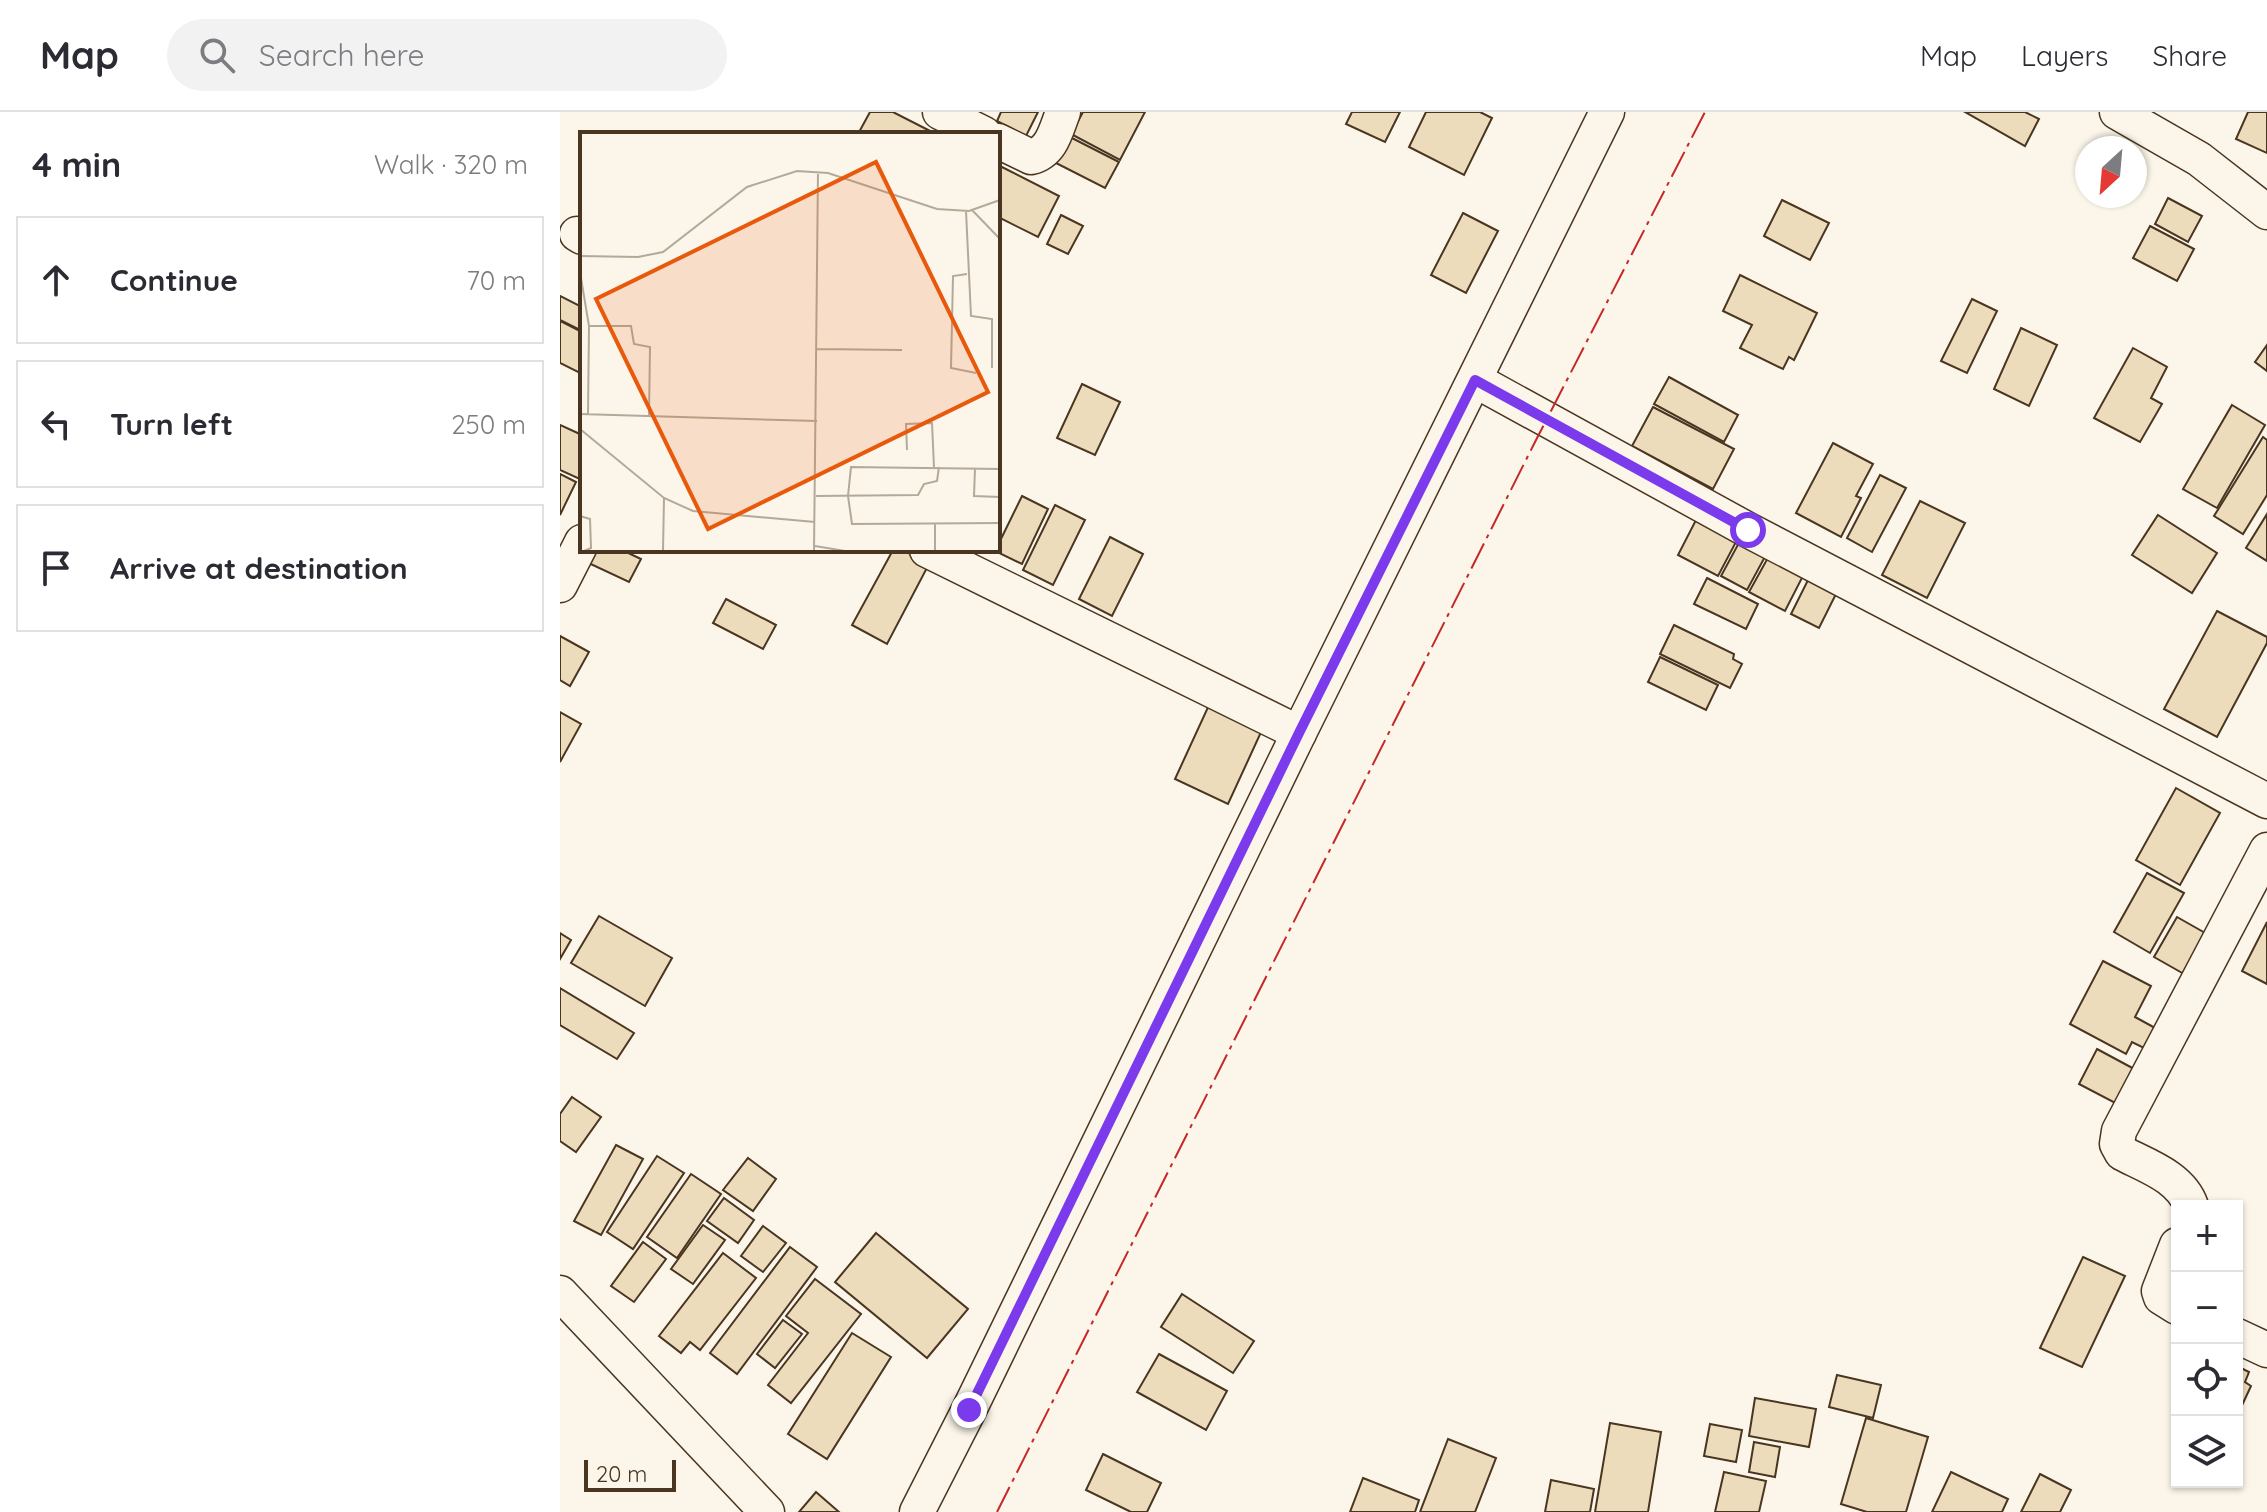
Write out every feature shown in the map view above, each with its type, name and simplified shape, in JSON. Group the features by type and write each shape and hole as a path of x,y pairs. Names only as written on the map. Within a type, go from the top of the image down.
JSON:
{"street":[{"path":"940,112 980,132"},
{"path":"1000,142 1031,157 1043,153 1049,147 1063,112"},
{"path":"917,1512 1607,112"},
{"path":"2117,112 2199,159 2267,212"},
{"path":"1475,380 1748,530 2267,801"},
{"path":"560,585 580,546"},
{"path":"931,552 1299,733"},
{"path":"2188,1200 2176,1182 2122,1153 2117,1144 2119,1131 2267,850"},
{"path":"2171,1260 2159,1291 2161,1297 2171,1303"},
{"path":"560,1293 767,1512"},
{"path":"2243,1339 2267,1350"}],"building":[{"path":"870,112 893,112 932,132 859,132"},
{"path":"1001,112 1038,112 1026,136 997,121"},
{"path":"1083,112 1145,112 1120,160 1071,134"},
{"path":"1352,112 1400,112 1385,142 1346,124"},
{"path":"1426,112 1480,112 1492,118 1464,175 1409,147"},
{"path":"1965,112 2025,112 2039,119 2025,146"},
{"path":"2248,112 2267,112 2267,153 2236,139"},
{"path":"1070,137 1119,162 1105,188 1056,163"},
{"path":"1000,166 1059,196 1038,237 1000,218"},
{"path":"2168,198 2202,216 2188,242 2155,224"},
{"path":"1782,200 1829,223 1810,260 1764,236"},
{"path":"1463,213 1498,231 1466,293 1431,275"},
{"path":"1061,215 1083,226 1068,254 1047,244"},
{"path":"2150,226 2194,249 2177,281 2133,258"},
{"path":"1740,275 1817,313 1794,360 1789,357 1783,369 1740,348 1752,325 1723,311"},
{"path":"560,296 580,306 580,330 560,320"},
{"path":"1972,299 1997,311 1967,373 1941,361"},
{"path":"560,321 580,331 580,373 560,363"},
{"path":"2021,328 2057,345 2029,406 1994,389"},
{"path":"2267,345 2267,371 2255,362"},
{"path":"2133,348 2167,367 2151,398 2162,404 2140,442 2094,418"},
{"path":"1669,377 1738,415 1724,442 1654,404"},
{"path":"1082,384 1120,402 1095,455 1057,438"},
{"path":"2232,405 2265,425 2217,508 2183,489"},
{"path":"1653,407 1734,449 1713,489 1632,446"},
{"path":"560,425 580,434 580,479 560,470"},
{"path":"2263,437 2267,440 2267,495 2243,534 2214,516"},
{"path":"1833,443 1873,464 1856,496 1861,498 1841,537 1796,513"},
{"path":"560,474 576,482 560,515"},
{"path":"1880,475 1906,488 1872,552 1847,538"},
{"path":"1022,496 1048,509 1022,564 997,552 1000,552 1000,541"},
{"path":"1920,501 1965,523 1927,598 1882,575"},
{"path":"1055,505 1085,520 1053,585 1023,570"},
{"path":"2267,514 2267,561 2246,548"},
{"path":"2158,515 2217,553 2192,593 2132,555"},
{"path":"1697,518 1737,540 1718,576 1678,555"},
{"path":"1110,537 1143,554 1112,616 1079,599"},
{"path":"1741,539 1767,553 1747,590 1721,576"},
{"path":"584,552 626,552 641,559 629,582 580,559"},
{"path":"892,552 907,552 929,564 887,644 852,625"},
{"path":"1770,554 1805,572 1785,611 1749,592"},
{"path":"1811,574 1839,588 1819,628 1791,614"},
{"path":"1707,578 1758,604 1746,629 1694,604"},
{"path":"726,599 776,625 763,649 713,623"},
{"path":"2217,611 2267,637 2267,643 2217,737 2164,709"},
{"path":"1674,625 1734,654 1733,659 1742,664 1730,688 1660,654"},
{"path":"560,636 589,652 570,686 560,680"},
{"path":"1660,657 1718,685 1706,710 1648,682"},
{"path":"1209,705 1262,730 1228,804 1175,779"},
{"path":"560,712 581,724 560,762"},
{"path":"2176,788 2220,813 2180,885 2136,860"},
{"path":"2147,873 2184,893 2150,953 2114,932"},
{"path":"599,916 672,958 645,1006 571,963"},
{"path":"2177,917 2207,934 2184,974 2154,957"},
{"path":"2267,922 2267,984 2242,971"},
{"path":"560,933 571,940 560,959"},
{"path":"2103,961 2151,986 2135,1017 2157,1029 2146,1049 2132,1042 2126,1054 2070,1024"},
{"path":"560,988 634,1033 617,1059 560,1025"},
{"path":"2097,1049 2138,1071 2119,1105 2079,1084"},
{"path":"572,1097 601,1117 576,1152 560,1141 560,1114"},
{"path":"616,1145 643,1159 601,1235 574,1221"},
{"path":"657,1156 684,1173 633,1249 607,1232"},
{"path":"748,1158 776,1179 753,1211 723,1190"},
{"path":"691,1174 721,1194 677,1258 647,1237"},
{"path":"724,1198 754,1220 738,1243 707,1221"},
{"path":"703,1225 725,1240 693,1284 671,1269"},
{"path":"763,1226 786,1243 763,1272 741,1256"},
{"path":"876,1233 968,1309 927,1358 835,1282"},
{"path":"643,1242 666,1259 634,1302 611,1286"},
{"path":"790,1247 817,1267 737,1374 710,1353"},
{"path":"723,1253 756,1278 700,1350 690,1342 681,1353 659,1336"},
{"path":"2083,1257 2125,1276 2082,1367 2040,1348"},
{"path":"815,1279 861,1314 791,1403 768,1385 808,1333 786,1316"},
{"path":"1182,1294 1254,1341 1233,1373 1161,1327"},
{"path":"783,1320 802,1334 775,1368 757,1354"},
{"path":"852,1333 891,1357 827,1459 788,1434"},
{"path":"1159,1354 1227,1391 1206,1430 1137,1392"},
{"path":"2243,1369 2249,1372 2245,1382 2251,1386 2243,1403"},
{"path":"1837,1375 1881,1385 1873,1418 1829,1407"},
{"path":"1755,1398 1816,1409 1809,1447 1749,1436"},
{"path":"1866,1418 1928,1437 1906,1512 1867,1512 1841,1504"},
{"path":"1610,1423 1661,1432 1648,1512 1595,1512"},
{"path":"1710,1424 1742,1430 1736,1462 1704,1456"},
{"path":"1448,1439 1496,1458 1475,1512 1420,1512"},
{"path":"1754,1442 1780,1447 1775,1477 1749,1472"},
{"path":"1103,1454 1161,1483 1147,1512 1131,1512 1086,1490"},
{"path":"1724,1472 1766,1481 1759,1512 1715,1512"},
{"path":"1951,1472 2008,1499 2002,1512 1932,1512"},
{"path":"2040,1474 2071,1490 2060,1512 2021,1512"},
{"path":"1363,1478 1419,1500 1415,1512 1350,1512"},
{"path":"1551,1480 1594,1489 1590,1512 1545,1512"},
{"path":"816,1492 839,1512 799,1512"}],"power":[{"path":"997,1512 1535,442 1705,112"}],"route":[{"path":"969,1410 1475,380 1748,530"}]}
